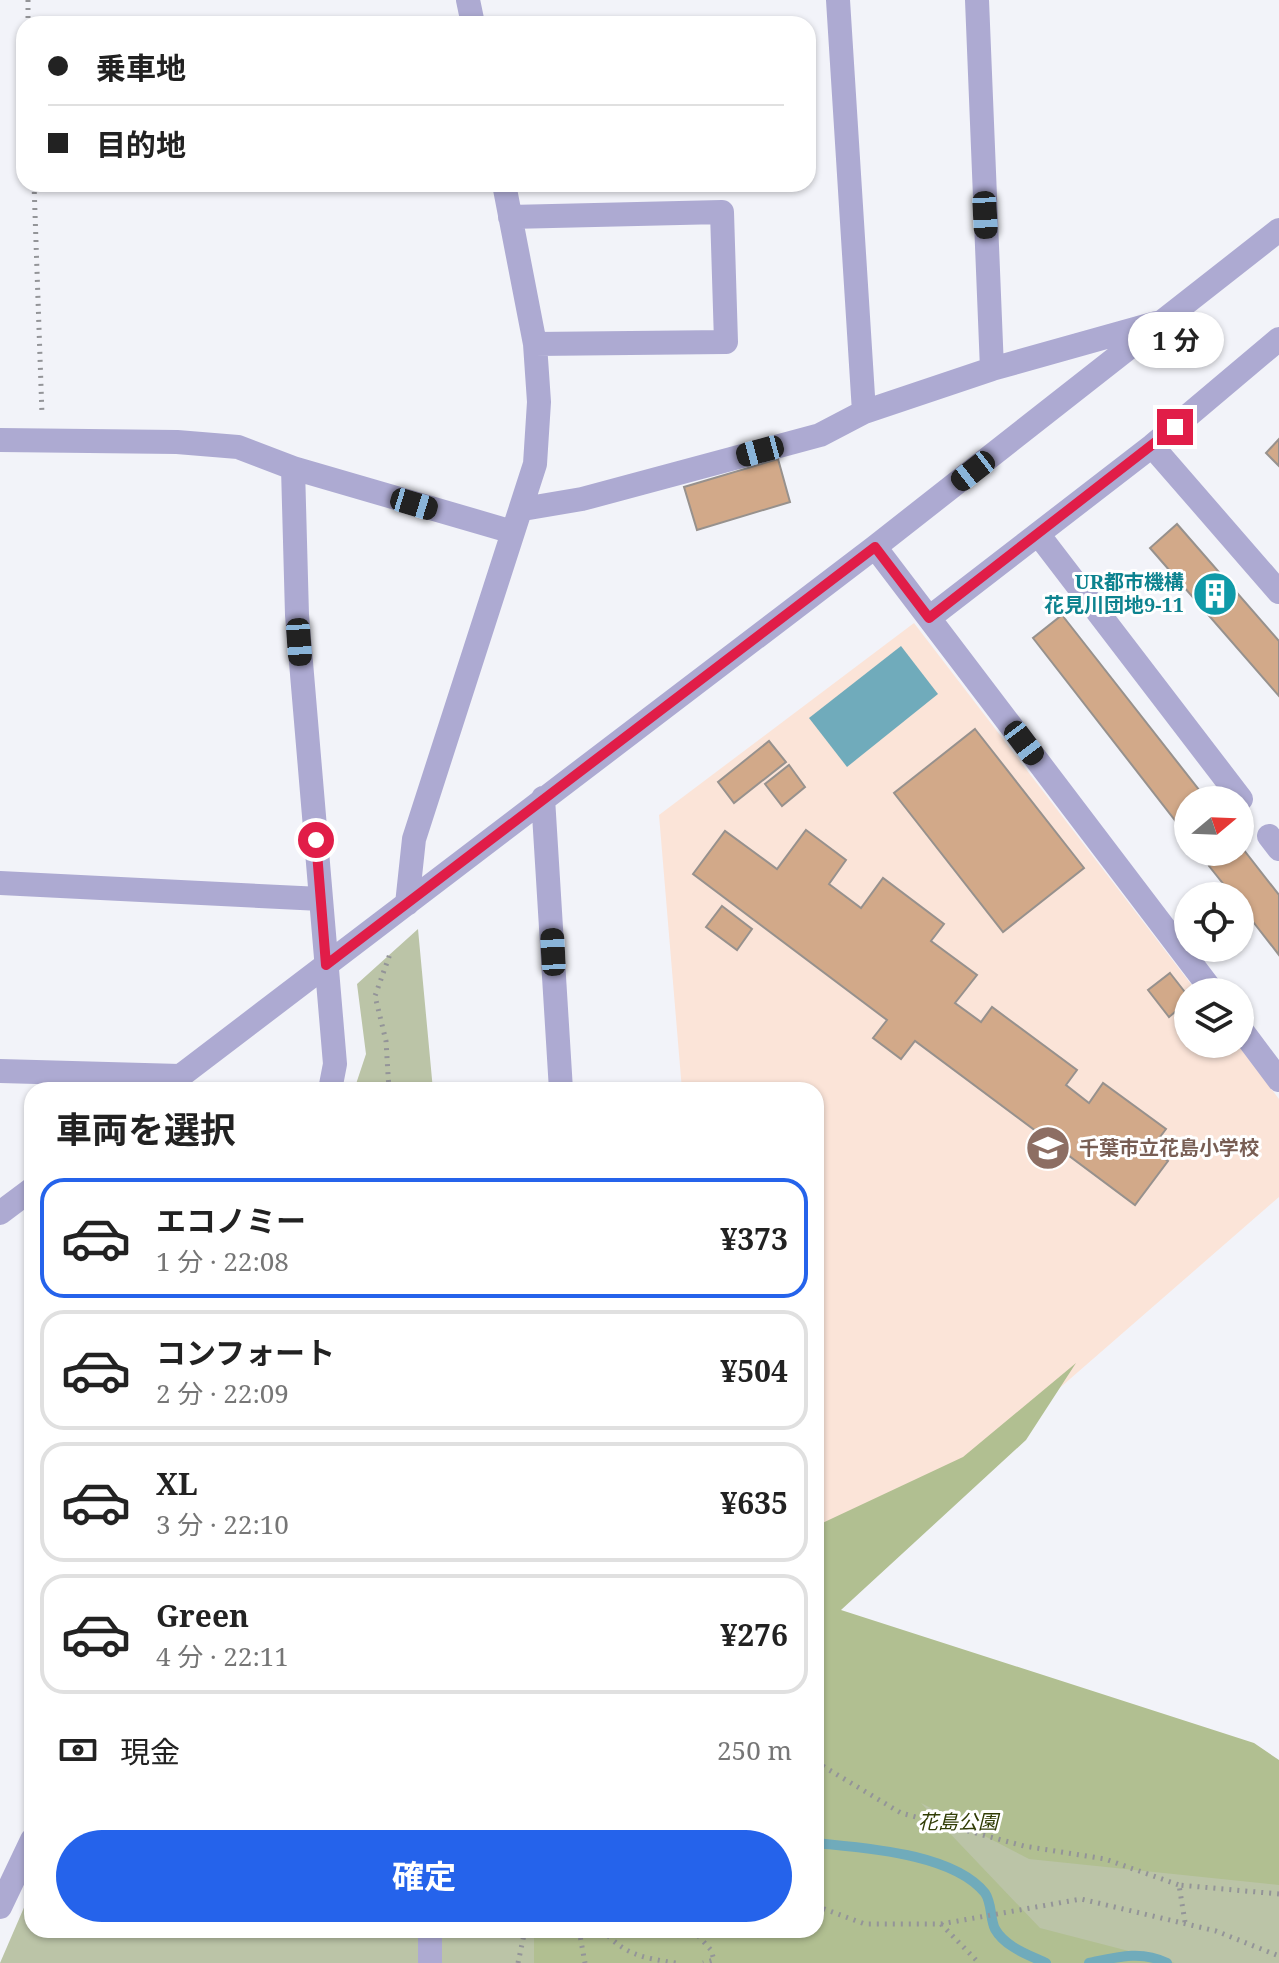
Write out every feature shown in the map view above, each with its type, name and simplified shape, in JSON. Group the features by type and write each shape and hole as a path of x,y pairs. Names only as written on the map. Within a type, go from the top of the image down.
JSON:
{"street":[{"path":"838,0 864,412"},
{"path":"977,0 992,369"},
{"path":"407,904 414,839 535,464 539,402 535,344 505,192"},
{"path":"510,217 722,212 726,342 535,344"},
{"path":"172,1082 875,547 1169,320 1279,230"},
{"path":"0,440 177,442 238,447 293,468 518,520 582,499 820,435 864,412 992,369 1169,320"},
{"path":"929,618 1275,352"},
{"path":"1152,446 1279,592"},
{"path":"293,468 297,615 335,1064 332,1082"},
{"path":"1038,534 1231,786"},
{"path":"875,547 1202,978"},
{"path":"543,798 561,1082"},
{"path":"0,883 321,899"},
{"path":"1254,1047 1279,1080"},
{"path":"0,1071 157,1082"},
{"path":"0,1907 24,1857"},
{"path":"430,1938 430,1963"}],"path":[{"path":"34,192 43,440"},
{"path":"389,1082 386,1041 375,996 386,958 396,947"},
{"path":"824,1767 901,1813 1024,1846 1105,1859 1179,1885 1272,1890 1279,1894"},
{"path":"1179,1885 1185,1923"},
{"path":"824,1909 865,1924 941,1924 1081,1899 1185,1923 1279,1956"},
{"path":"941,1924 979,1963"},
{"path":"518,1963 523,1938"},
{"path":"580,1938 585,1963"},
{"path":"610,1938 634,1956 676,1963"},
{"path":"700,1938 711,1950 714,1960 703,1963"}],"shaded area":[{"name":"千葉市立花島小学校","path":"914,623 1186,978 1174,978 1174,1058 1248,1058 1279,1099 1279,1197 824,1593 824,1082 681,1082 659,815"}],"green space":[{"path":"418,929 432,1082 357,1082 366,1054 357,984"},
{"name":"花島公園","path":"1076,1363 1026,1440 841,1610 1254,1743 1279,1760 1279,1885 1029,1859 921,1803 1040,1928 1175,1963 534,1963 534,1938 824,1938 824,1522 963,1457"},
{"name":"花島公園","path":"824,1631 1279,1781 1279,1963 0,1963 24,1908 24,1938 824,1938"}],"water":[{"path":"901,646 938,694 847,767 809,718"}],"building":[{"path":"1279,439 1279,466 1266,453"},
{"path":"778,459 790,502 697,530 684,487"},
{"name":"UR都市機構 花見川団地9-11","path":"1177,524 1279,641 1279,696 1150,548"},
{"path":"1062,615 1196,786 1174,786 1174,819 1033,638"},
{"path":"975,729 1084,868 1003,932 894,793"},
{"path":"769,741 786,762 734,803 718,782"},
{"path":"789,765 805,787 782,806 765,784"},
{"path":"806,830 846,860 829,884 861,908 883,878 944,924 931,941 977,975 955,1003 981,1022 992,1007 1077,1070 1066,1085 1089,1103 1103,1083 1166,1129 1151,1149 1168,1161 1135,1205 915,1041 901,1059 873,1038 887,1020 693,874 725,831 777,869"},
{"path":"1254,863 1279,895 1279,955 1254,923 1254,882 1222,882 1209,866 1254,866"},
{"path":"722,906 752,929 737,950 706,927"},
{"path":"1170,973 1174,978 1174,1013 1169,1017 1148,990"}],"waterway":[{"path":"824,1844 906,1855 952,1869 985,1893 999,1935 1018,1950 1046,1963"},
{"path":"1089,1963 1138,1956 1167,1963"}],"place":[{"name":"UR都市機構 花見川団地9-11","path":"1215,594"},
{"name":"千葉市立花島小学校","path":"1048,1148"}],"route":[{"path":"316,840 326,965 875,547 929,618 1175,427"}]}
